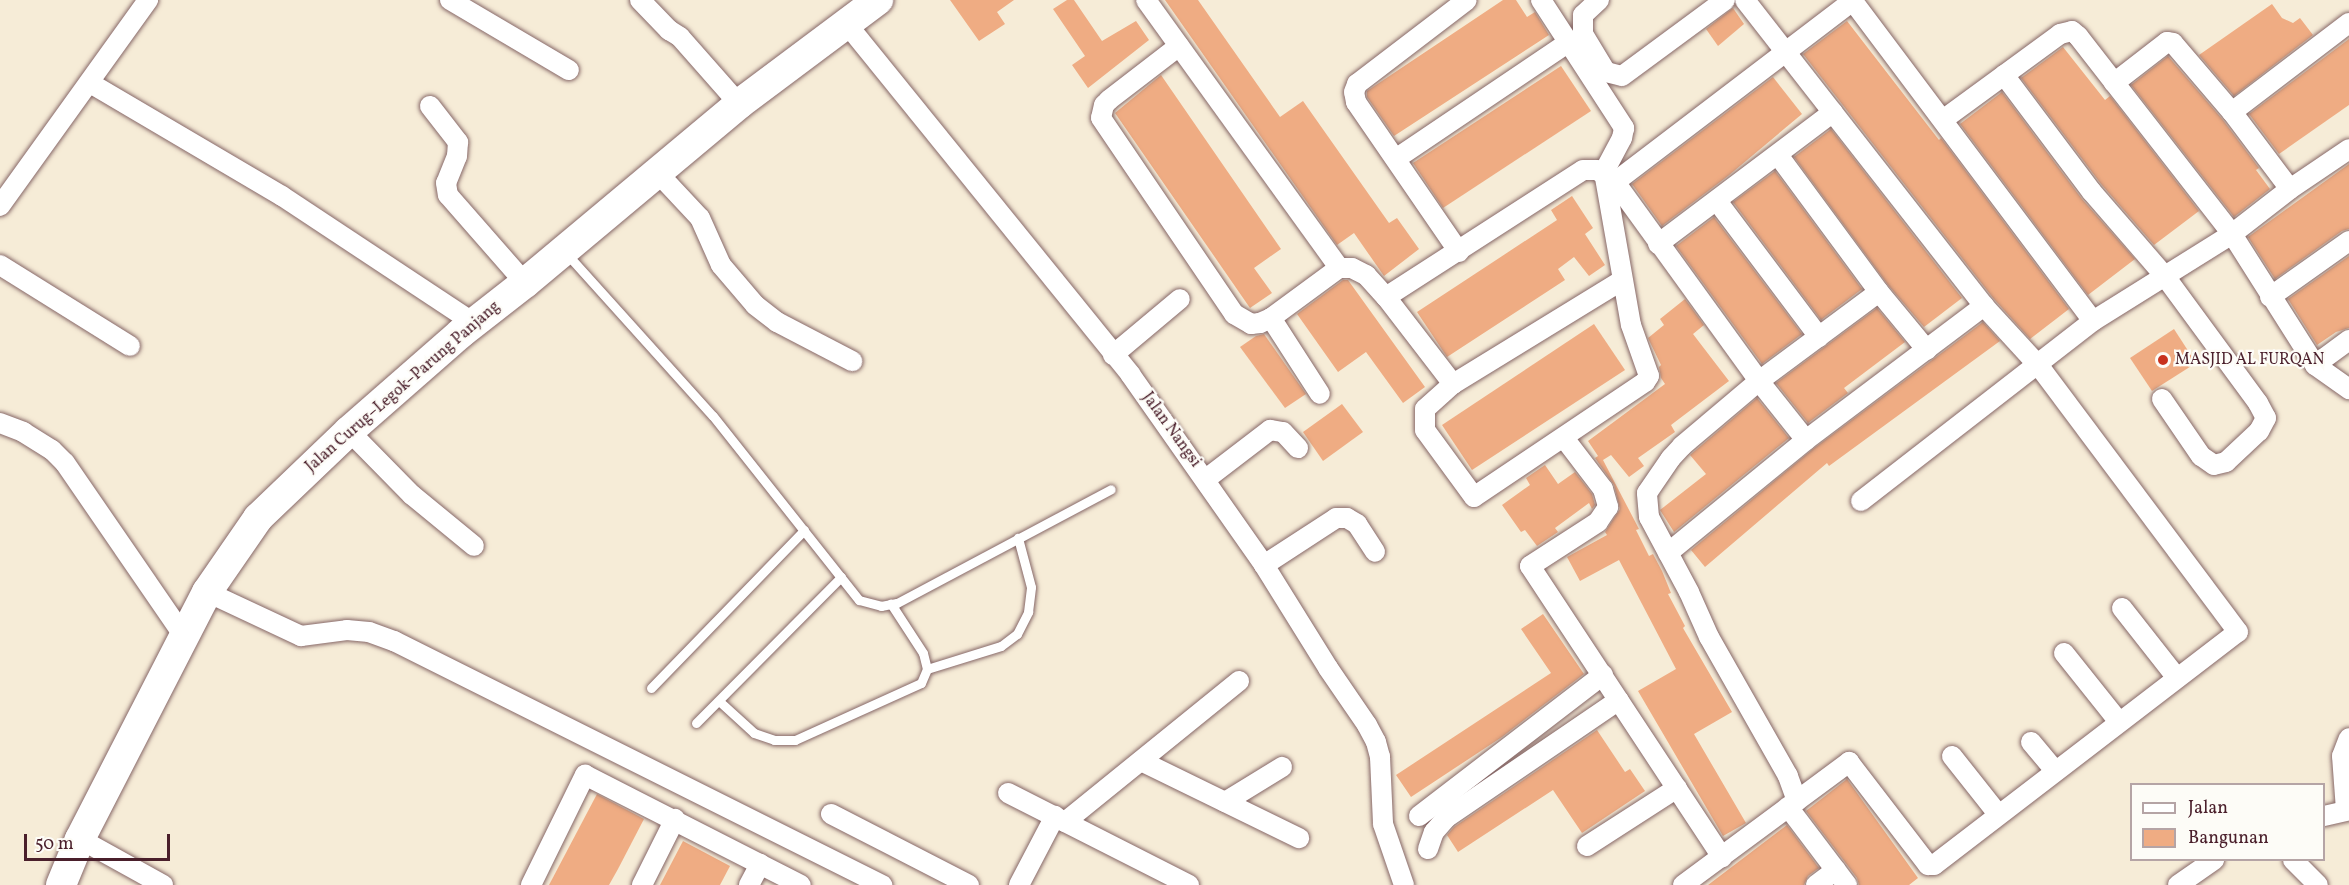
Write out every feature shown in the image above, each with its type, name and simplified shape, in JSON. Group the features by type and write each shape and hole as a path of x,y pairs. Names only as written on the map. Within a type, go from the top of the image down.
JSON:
{"main road":[{"name":"Jalan Curug–Legok–Parung Panjang","path":"61,885 80,839 183,635 207,592 258,518 349,430 474,323 564,251 656,171 739,104 878,0"}],"street":[{"path":"0,206 148,0"},
{"path":"450,0 569,70"},
{"path":"640,0 669,30 680,37 739,104"},
{"path":"1146,0 1340,268"},
{"path":"1459,252 1397,158 1356,102 1354,92 1357,84 1467,0"},
{"path":"1541,0 1624,128 1609,177 1621,281 1631,325 1649,376 1645,382 1474,497 1425,430 1425,410 1453,384 1621,281"},
{"path":"1599,0 1583,15 1583,34 1606,72 1622,76 1725,0"},
{"path":"1683,885 1849,762 1931,867 2238,632 2038,365 1984,306 1745,0"},
{"path":"1609,177 1786,52 1852,1 1944,119 2093,321"},
{"name":"Jalan Nangsi","path":"846,23 1130,374 1206,479 1264,565 1376,742 1380,757 1383,824 1404,885"},
{"path":"2232,112 2349,23"},
{"path":"1944,119 2066,31 2078,36 2232,234 2315,365 2346,387"},
{"path":"1397,158 1569,42"},
{"path":"2114,83 2170,42 2177,46 2232,112 2290,189"},
{"path":"1179,46 1104,105 1101,118 1103,125 1234,314 1251,324 1271,318 1340,268 1359,270 1386,297 1453,384"},
{"path":"2004,75 2092,192 2164,275 2258,403 2266,418 2259,431 2226,462 2214,465 2201,456 2162,399"},
{"path":"90,83 282,196 474,323"},
{"path":"430,106 458,142 458,156 446,183 448,195 525,283"},
{"path":"1658,244 1833,112"},
{"path":"1861,501 2093,321 2164,275 2175,272 2232,234 2290,189 2349,149"},
{"path":"1778,155 1879,292 1927,350"},
{"path":"1386,297 1583,170 1609,177 1806,440"},
{"path":"656,171 700,218 721,265 755,305 777,322 852,361"},
{"path":"1717,201 1819,337"},
{"path":"2270,297 2349,242"},
{"path":"0,265 130,346"},
{"path":"1816,885 1841,878 1792,804 1788,776 1706,629 1649,517 1647,493 1677,452 1760,381 1879,292"},
{"path":"1113,355 1180,299"},
{"path":"1668,553 1806,440 1984,306"},
{"path":"1271,318 1320,394"},
{"path":"2315,365 2349,340"},
{"path":"0,423 23,432 52,450 65,463 183,635"},
{"path":"349,430 412,495 474,546"},
{"path":"1206,479 1270,430 1283,432 1298,447"},
{"path":"1564,438 1603,489 1608,507 1598,522 1530,566 1722,857"},
{"path":"1264,565 1336,518 1347,518 1357,524 1375,552"},
{"path":"207,592 301,636 347,630 369,632 394,641 882,885"},
{"path":"2122,608 2177,678"},
{"path":"2064,653 2119,722"},
{"path":"1019,885 1060,819 1141,761 1239,681"},
{"path":"1419,816 1611,687"},
{"path":"1428,849 1434,832 1446,818 1611,687"},
{"path":"2325,816 2348,810 2342,756 2349,738"},
{"path":"2031,742 2055,771"},
{"path":"1952,756 1998,814"},
{"path":"1141,761 1299,838"},
{"path":"1225,802 1282,767"},
{"path":"531,885 585,775 801,885"},
{"path":"1587,846 1677,788"},
{"path":"1008,793 1190,885"},
{"path":"831,814 969,885"},
{"path":"642,885 675,819"},
{"path":"80,839 163,885"},
{"path":"2178,885 2213,861"},
{"path":"2295,861 2318,885"},
{"path":"749,885 760,864"}],"lane":[{"path":"564,251 713,416 859,600 871,605 891,604 1111,489"},
{"path":"651,688 804,530"},
{"path":"927,669 1001,646 1017,634 1028,612 1031,586 1018,538"},
{"path":"696,723 841,577"},
{"path":"718,701 754,733 774,740 795,740 921,683 927,669 923,653 891,604"}],"building":[{"path":"950,0 1014,0 997,12 1005,24 979,41"},
{"path":"1067,0 1074,0 1102,41 1136,21 1149,40 1088,88 1072,65 1085,56 1053,9"},
{"path":"1165,0 1198,0 1280,117 1303,101 1389,223 1397,218 1419,249 1384,276 1354,233 1337,245"},
{"path":"1503,0 1516,0 1527,17 1535,12 1549,35 1394,136 1367,97 1367,91"},
{"path":"2272,4 2282,18 2293,23 2300,18 2313,35 2234,96 2199,55"},
{"path":"1733,8 1744,24 1718,46 1706,29"},
{"path":"1847,21 1939,140 1941,138 2069,309 2030,339 1993,298 1803,54"},
{"path":"2349,39 2349,105 2279,154 2249,114"},
{"path":"2063,47 2105,100 2110,96 2199,211 2154,245 2101,184 2021,78"},
{"path":"2168,56 2223,120 2259,168 2256,170 2270,189 2234,217 2131,85"},
{"path":"1561,66 1591,111 1443,208 1413,163"},
{"path":"1161,75 1281,249 1254,268 1272,293 1250,308 1115,113"},
{"path":"1773,77 1802,114 1728,176 1662,226 1632,184"},
{"path":"2002,92 2082,199 2135,259 2088,295 1960,124"},
{"path":"1831,129 1962,298 1924,327 1888,285 1794,157"},
{"path":"2349,164 2349,229 2342,231 2275,279 2248,237"},
{"path":"1775,171 1862,289 1821,320 1733,202"},
{"path":"1572,196 1593,228 1585,234 1605,265 1589,276 1574,257 1558,269 1565,280 1447,357 1417,312 1557,220 1551,210"},
{"path":"1714,217 1802,334 1762,364 1676,246"},
{"path":"2349,256 2349,328 2336,332 2317,345 2288,299"},
{"path":"1343,280 1348,280 1425,387 1403,403 1366,352 1338,372 1297,314"},
{"path":"1685,299 1704,325 1693,334 1729,381 1671,425 1675,432 1638,458 1644,466 1629,477 1611,455 1603,460 1639,529 1636,530 1649,556 1653,554 1662,571 1671,593 1668,594 1685,626 1683,628 1732,712 1694,734 1746,823 1723,836 1638,691 1676,669 1619,560 1580,581 1567,557 1607,535 1605,532 1620,509 1614,485 1595,458 1598,456 1588,441 1665,384 1661,378 1659,367 1661,365 1648,338 1664,325 1660,319"},
{"path":"1877,308 1905,342 1844,388 1848,393 1808,423 1776,383"},
{"path":"1983,322 2000,341 1829,466 1827,463 1705,567 1691,550 1813,449"},
{"path":"1594,324 1625,370 1472,470 1442,425"},
{"name":"MASJID AL FURQAN","path":"2174,329 2196,363 2152,391 2130,358"},
{"path":"1264,334 1306,394 1285,408 1240,347 1256,336"},
{"path":"1757,398 1789,438 1674,532 1660,510 1706,474 1690,455"},
{"path":"1342,404 1363,432 1323,461 1303,432"},
{"path":"1545,465 1558,484 1575,472 1592,494 1595,505 1592,509 1589,503 1555,528 1558,532 1537,546 1525,530 1521,532 1502,505 1530,485 1526,478"},
{"path":"1543,614 1584,674 1502,737 1411,797 1396,775 1551,673 1521,629"},
{"path":"1597,730 1625,772 1630,769 1645,791 1582,833 1553,790 1458,852 1447,835 1454,827"},
{"path":"1847,779 1918,878 1909,885 1859,885 1857,878 1806,811"},
{"path":"597,794 644,819 618,869 609,885 549,885"},
{"path":"1787,825 1819,868 1808,876 1804,885 1708,885"},
{"path":"683,841 730,866 720,885 660,885"}],"place":[{"name":"MASJID AL FURQAN","path":"2163,360"}]}
